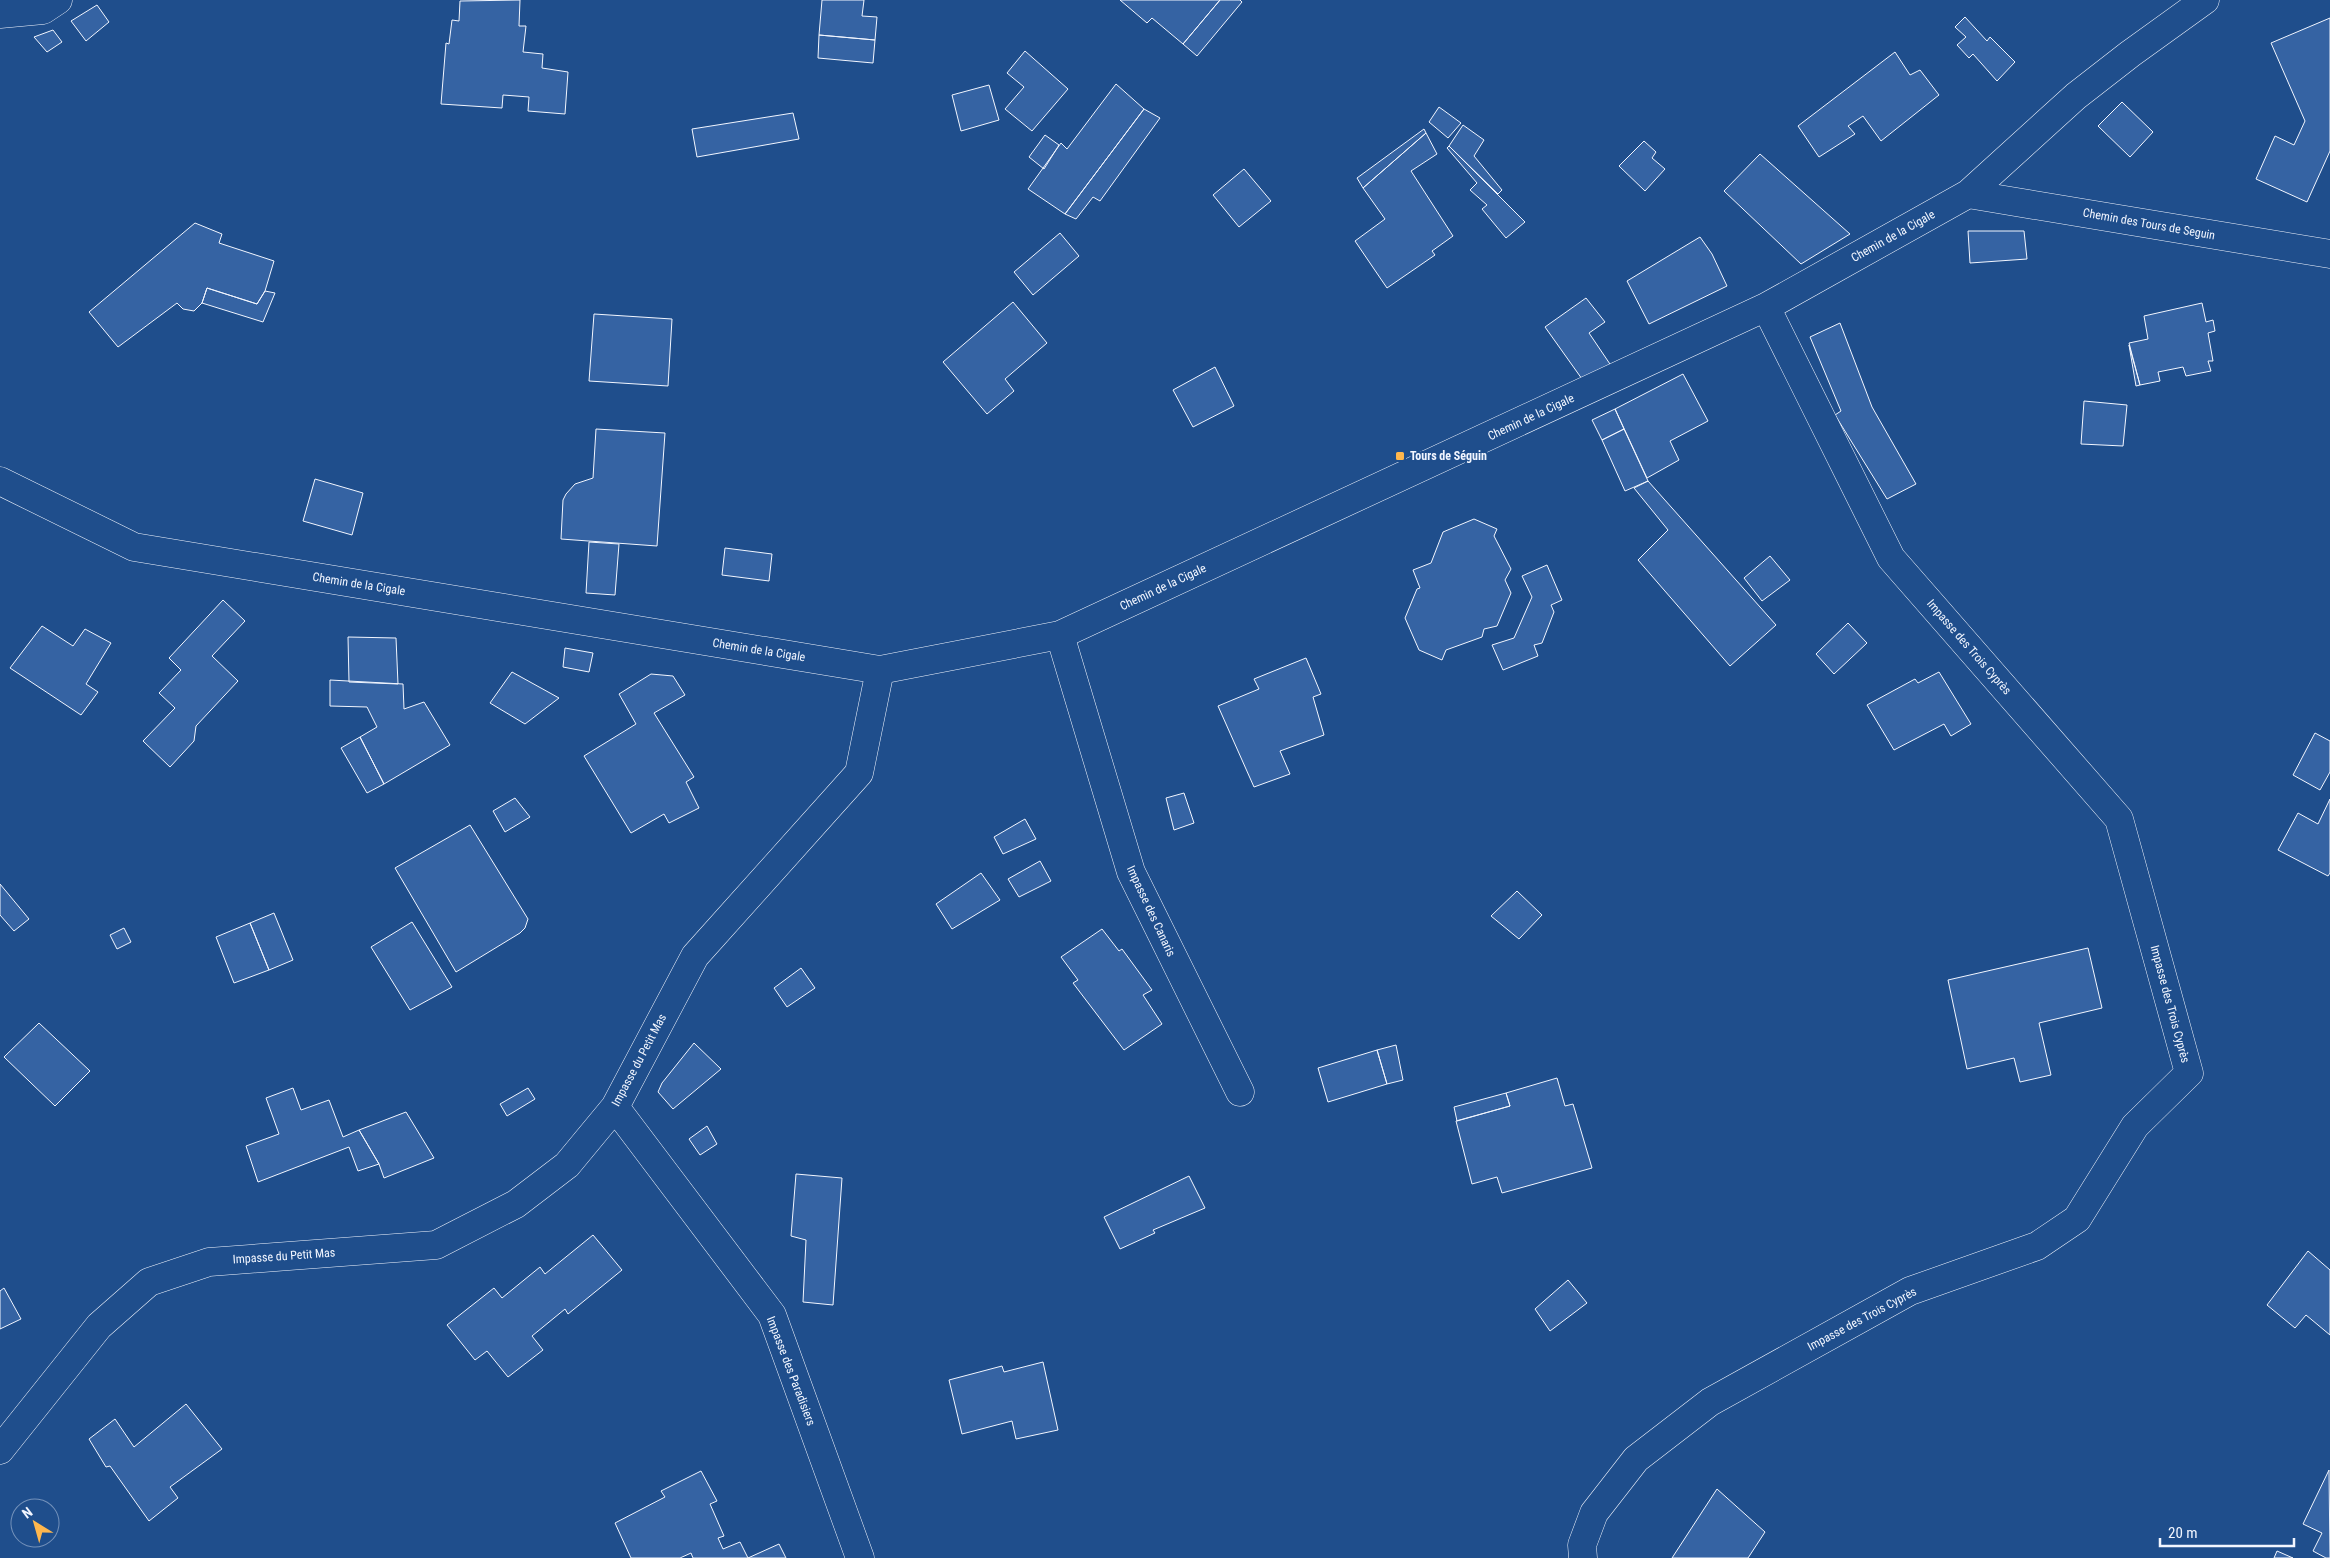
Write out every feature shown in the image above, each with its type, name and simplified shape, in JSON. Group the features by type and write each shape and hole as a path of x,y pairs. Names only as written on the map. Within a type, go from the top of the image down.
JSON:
{"street":[{"path":"0,14 42,10 58,0"},
{"name":"Chemin de la Cigale","path":"0,481 134,547 880,670 1060,636 1766,307 1968,194 2076,96 2205,0"},
{"name":"Chemin des Tours de Seguin","path":"1968,194 2330,254"},
{"name":"Impasse des Trois Cyprès","path":"1583,1558 1582,1545 1594,1513 1636,1459 1710,1402 1910,1291 2037,1246 2077,1219 2135,1126 2189,1073 2119,820 1891,558 1766,307"},
{"name":"Impasse des Canaris","path":"1060,636 1131,872 1240,1092"},
{"name":"Impasse du Petit Mas","path":"0,1450 98,1326 149,1282 210,1262 436,1246 516,1204 567,1165 615,1107 695,956 859,773 880,670"},
{"name":"Impasse des Paradisiers","path":"615,1107 772,1315 860,1558"}],"building":[{"path":"520,0 519,26 526,26 523,52 543,54 542,68 568,72 565,114 528,111 529,97 503,95 502,108 441,104 446,43 449,44 452,20 459,21 460,1"},
{"path":"822,0 864,0 862,16 877,17 875,40 819,35"},
{"path":"1120,0 1220,0 1183,44 1152,18 1147,23"},
{"path":"1220,0 1240,0 1242,2 1197,56 1183,44"},
{"path":"97,5 109,22 86,41 71,21"},
{"path":"1965,17 1987,41 1990,37 2015,62 1997,81 1973,54 1969,58 1957,45 1966,37 1955,27"},
{"path":"2330,18 2330,151 2307,202 2256,179 2275,136 2294,145 2305,121 2271,43"},
{"path":"53,30 62,42 47,52 34,37"},
{"path":"819,35 875,40 873,63 818,58"},
{"path":"1025,51 1068,89 1032,131 1005,109 1024,87 1007,73"},
{"path":"1895,52 1910,75 1920,70 1939,95 1881,141 1863,116 1848,126 1855,134 1819,157 1798,126"},
{"path":"1116,84 1144,109 1065,214 1028,189 1061,143 1067,149"},
{"path":"989,85 999,120 961,131 952,95"},
{"path":"2122,102 2153,132 2130,157 2098,126"},
{"path":"1439,107 1461,123 1448,138 1429,122"},
{"path":"1144,109 1160,118 1100,201 1093,197 1076,219 1065,214"},
{"path":"793,113 799,139 697,157 692,129"},
{"path":"1463,125 1484,140 1474,156 1502,190 1498,194 1449,146"},
{"path":"1424,129 1426,133 1363,188 1357,178"},
{"path":"1426,133 1437,154 1411,171 1453,236 1432,251 1435,255 1387,288 1355,241 1385,219 1363,188"},
{"path":"1045,135 1059,145 1044,169 1029,157"},
{"path":"1644,141 1656,152 1652,158 1665,169 1645,191 1619,166"},
{"path":"1449,146 1525,222 1506,238 1482,209 1487,205 1470,190 1477,183 1447,148"},
{"path":"1760,154 1850,234 1801,264 1724,191"},
{"path":"1244,169 1271,201 1239,227 1213,195"},
{"path":"195,223 222,234 219,243 274,261 265,291 257,304 207,288 202,303 194,311 183,309 177,303 118,347 89,312"},
{"path":"1968,231 2024,231 2027,259 1970,263"},
{"path":"1060,233 1079,256 1033,295 1014,272"},
{"path":"1700,237 1712,254 1727,286 1649,324 1627,281"},
{"path":"207,288 257,304 265,291 275,293 263,322 202,303"},
{"path":"1586,298 1605,322 1589,333 1614,370 1587,386 1545,327"},
{"path":"1013,302 1047,343 1005,379 1014,391 987,414 943,362"},
{"path":"2202,303 2206,322 2213,320 2215,331 2208,333 2213,361 2208,361 2211,371 2186,376 2183,367 2158,372 2160,381 2140,385 2129,343 2148,339 2144,316"},
{"path":"594,314 672,319 668,386 589,381"},
{"path":"1840,323 1872,407 1916,484 1887,499 1835,415 1841,411 1810,337"},
{"path":"2129,345 2140,385 2136,386"},
{"path":"1215,367 1234,406 1193,427 1173,390"},
{"path":"1683,374 1708,421 1670,441 1679,460 1647,478 1615,409"},
{"path":"2084,401 2127,405 2123,446 2081,444"},
{"path":"1615,409 1624,429 1602,440 1592,420"},
{"path":"596,429 665,433 657,546 561,539 563,500 566,494 575,484 593,478"},
{"path":"1624,429 1648,481 1625,491 1602,440"},
{"path":"315,479 363,493 352,535 303,521"},
{"path":"1648,481 1776,625 1730,666 1638,560 1668,530 1634,488"},
{"path":"1474,519 1497,529 1494,536 1511,569 1505,580 1511,593 1497,626 1484,629 1482,637 1446,650 1442,660 1419,650 1405,618 1417,589 1420,588 1413,570 1431,563 1443,532"},
{"path":"589,542 619,544 615,595 586,593"},
{"path":"725,548 772,554 769,581 722,575"},
{"path":"1770,556 1790,580 1762,601 1744,578"},
{"path":"1547,565 1562,600 1551,605 1554,612 1542,643 1534,645 1538,656 1503,670 1492,645 1514,638 1532,597 1522,576"},
{"path":"223,600 245,621 212,656 238,681 196,726 194,741 170,767 143,741 175,708 159,693 181,670 169,658"},
{"path":"1848,623 1867,643 1834,674 1816,654"},
{"path":"42,626 73,646 85,629 111,643 86,684 98,692 81,715 10,668"},
{"path":"348,637 396,638 398,684 349,682"},
{"path":"565,648 593,653 589,672 563,667"},
{"path":"1306,658 1321,694 1313,697 1324,735 1280,751 1290,774 1254,787 1218,706 1259,689 1254,679"},
{"path":"512,672 559,698 525,724 490,703"},
{"path":"1939,672 1971,724 1951,736 1944,724 1894,750 1867,705 1915,679 1918,683"},
{"path":"651,674 673,676 685,695 654,713 694,777 686,782 699,808 669,823 664,814 631,833 584,756 636,724 619,694"},
{"path":"330,680 403,684 404,709 424,702 450,745 384,784 360,737 377,727 367,707 330,706"},
{"path":"2315,733 2330,741 2330,772 2320,790 2293,775"},
{"path":"360,737 384,784 367,793 341,748"},
{"path":"1184,793 1194,823 1174,830 1166,798"},
{"path":"515,798 530,817 505,832 493,811"},
{"path":"2330,799 2330,873 2328,876 2278,850 2298,813 2318,824"},
{"path":"1025,819 1036,839 1003,854 994,837"},
{"path":"470,825 528,919 525,928 520,933 456,972 395,868"},
{"path":"1040,861 1051,881 1019,897 1008,879"},
{"path":"981,873 1000,900 952,929 936,904"},
{"path":"0,884 29,919 14,931 0,915"},
{"path":"1517,891 1542,915 1519,939 1491,916"},
{"path":"274,913 293,960 269,970 250,923"},
{"path":"412,922 452,987 410,1010 371,947"},
{"path":"250,923 269,970 234,983 216,937"},
{"path":"124,928 131,942 117,949 110,935"},
{"path":"1102,929 1119,951 1122,949 1152,990 1143,995 1162,1024 1124,1050 1073,983 1078,980 1061,957"},
{"path":"2088,948 2102,1008 2039,1023 2051,1075 2020,1082 2014,1058 1967,1069 1948,980"},
{"path":"801,968 815,988 787,1007 774,988"},
{"path":"39,1023 90,1071 55,1106 4,1057"},
{"path":"694,1043 721,1069 673,1109 658,1092 662,1083"},
{"path":"1396,1045 1403,1080 1387,1084 1377,1050"},
{"path":"1377,1050 1387,1084 1328,1102 1318,1068"},
{"path":"1557,1078 1565,1106 1573,1104 1592,1168 1502,1193 1497,1177 1472,1184 1456,1121 1510,1106 1506,1093"},
{"path":"293,1088 301,1110 329,1100 343,1137 359,1130 379,1164 358,1171 349,1147 258,1182 246,1146 279,1134 266,1098"},
{"path":"528,1088 535,1099 507,1116 500,1104"},
{"path":"1506,1093 1510,1106 1457,1121 1454,1107"},
{"path":"406,1112 434,1158 384,1178 379,1164 359,1130"},
{"path":"707,1126 717,1144 700,1155 689,1139"},
{"path":"796,1174 842,1178 833,1305 803,1302 806,1240 791,1236"},
{"path":"1189,1176 1205,1208 1153,1230 1155,1233 1120,1249 1104,1217"},
{"path":"593,1235 622,1270 568,1314 565,1309 532,1336 543,1350 508,1377 487,1351 475,1360 447,1325 494,1288 502,1298 540,1267 545,1274"},
{"path":"2308,1251 2330,1270 2330,1335 2306,1315 2295,1328 2267,1305"},
{"path":"1568,1280 1587,1303 1550,1331 1535,1309"},
{"path":"4,1288 21,1319 0,1329 0,1291"},
{"path":"1043,1362 1058,1430 1016,1439 1012,1421 962,1434 949,1380 1002,1366 1004,1372"},
{"path":"186,1404 222,1449 170,1487 178,1498 149,1521 110,1466 106,1467 89,1439 115,1419 134,1447"},
{"path":"2329,1470 2330,1558 2326,1558 2313,1551 2322,1533 2303,1524"},
{"path":"701,1471 717,1501 710,1504 724,1536 718,1538 723,1549 740,1542 748,1558 693,1558 691,1553 680,1558 631,1558 615,1523 665,1497 661,1491"},
{"path":"1717,1489 1765,1532 1748,1558 1672,1558"},
{"path":"779,1544 786,1558 748,1558"},
{"path":"2277,1551 2293,1558 2274,1558"}],"place":[{"name":"Tours de Séguin","path":"1400,456"}]}
